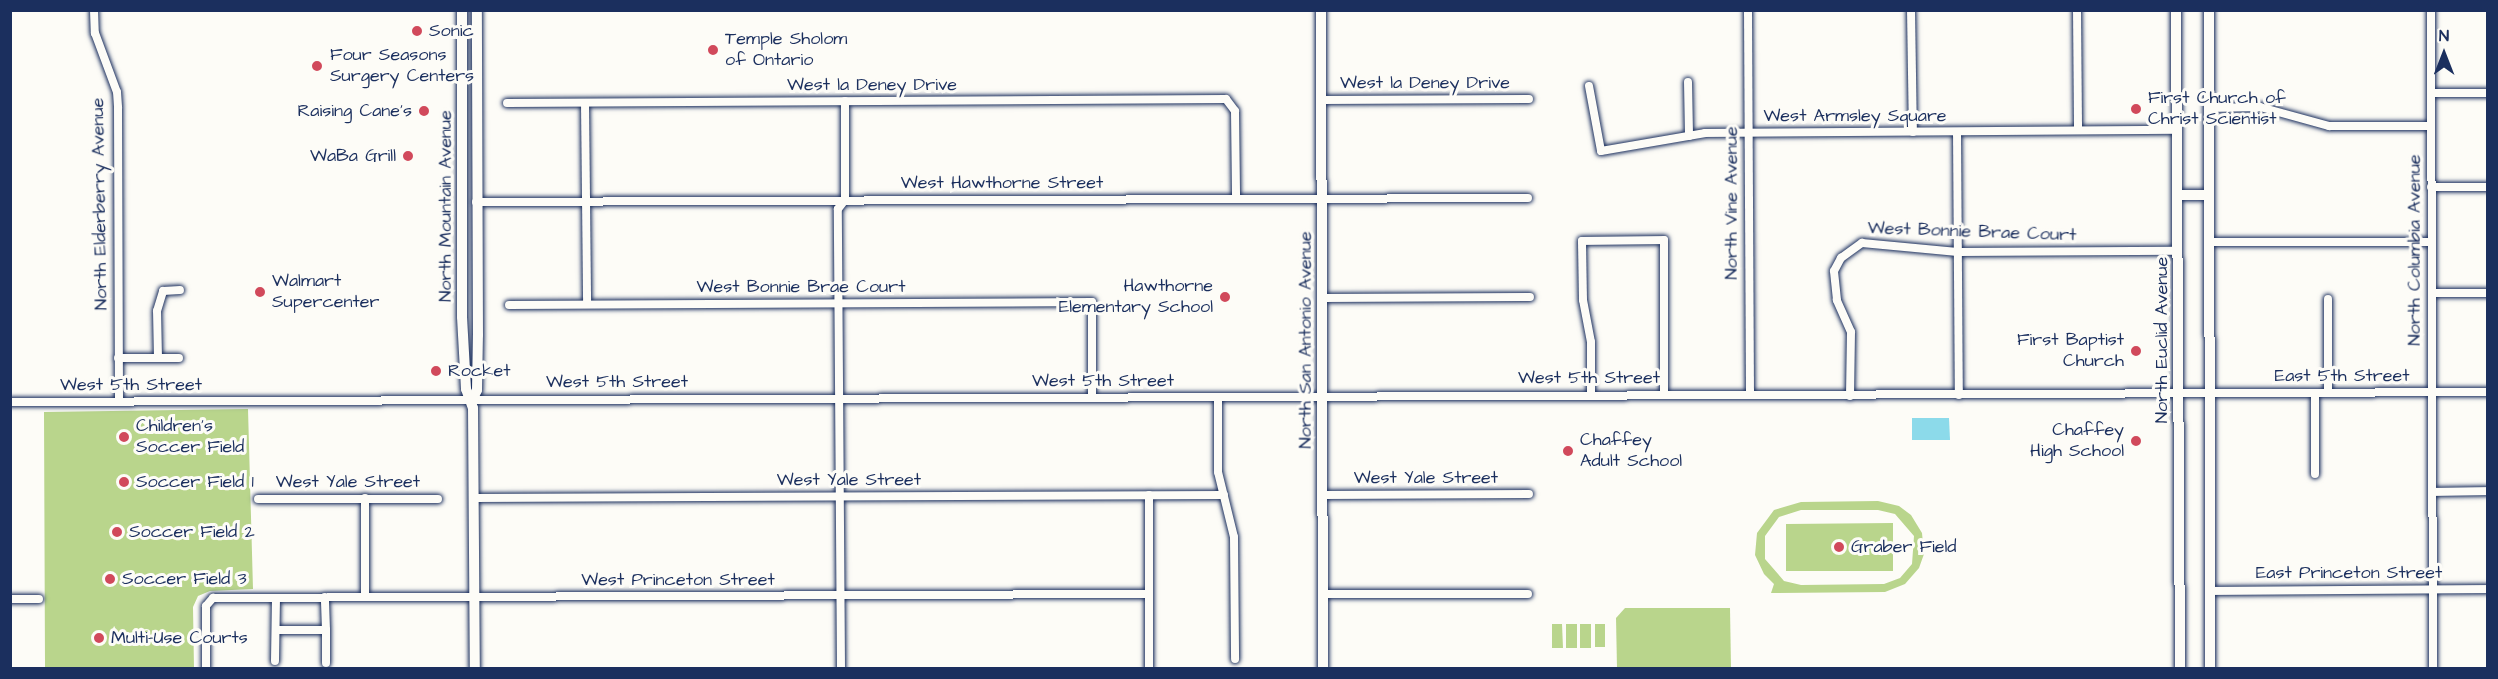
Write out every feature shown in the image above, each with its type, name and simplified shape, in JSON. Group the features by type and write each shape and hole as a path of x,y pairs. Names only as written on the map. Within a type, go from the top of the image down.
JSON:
{"main road":[{"name":"North Mountain Avenue","path":"462,10 462,202 466,389 472,400 475,669"},
{"name":"North Mountain Avenue","path":"472,400 477,390 477,10"},
{"name":"North San Antonio Avenue","path":"1321,10 1323,669"},
{"name":"North Euclid Avenue","path":"2176,10 2180,669"},
{"path":"2209,10 2210,669"},
{"path":"476,185 462,202 476,207"},
{"path":"2178,195 2209,195"}],"street":[{"name":"North Elderberry Avenue","path":"94,10 95,33 117,92 119,401"},
{"name":"North Vine Avenue","path":"1748,10 1750,395"},
{"path":"1911,10 1913,132"},
{"path":"2077,10 2078,130"},
{"name":"North Columbia Avenue","path":"2431,10 2433,669"},
{"path":"1688,82 1689,136"},
{"name":"West Armsley Square","path":"1589,86 1601,151 1689,136 1749,133 2177,130"},
{"path":"2431,93 2487,93"},
{"name":"West la Deney Drive","path":"507,104 1226,99 1235,106 1236,199"},
{"name":"West la Deney Drive","path":"1321,100 1529,99"},
{"path":"841,669 838,209 845,200 845,101"},
{"path":"585,103 588,304"},
{"path":"2209,108 2260,107 2329,126 2431,126"},
{"path":"1957,132 1959,395"},
{"path":"2431,187 2487,187"},
{"name":"West Hawthorne Street","path":"476,207 586,202 1528,198"},
{"path":"1591,395 1591,342 1583,300 1582,241 1665,240 1664,394"},
{"name":"West Bonnie Brae Court","path":"1850,396 1851,332 1833,286 1834,270 1841,258 1862,243 1875,242 1904,250 1958,252 2178,251"},
{"path":"2209,242 2432,242"},
{"path":"158,358 157,311 163,291 180,290"},
{"path":"2432,293 2487,293"},
{"path":"1322,298 1530,297"},
{"path":"2328,299 2328,393"},
{"name":"West Bonnie Brae Court","path":"509,305 1092,302 1092,396"},
{"path":"118,358 179,358"},
{"name":"East 5th Street","path":"2196,393 2487,392"},
{"name":"West 5th Street","path":"10,402 2196,393"},
{"path":"2315,393 2315,474"},
{"path":"1218,397 1218,472 1234,537 1234,659"},
{"path":"2434,492 2487,491"},
{"name":"West Yale Street","path":"1323,495 1529,494"},
{"path":"1149,495 1149,669"},
{"name":"West Yale Street","path":"474,498 1224,495"},
{"path":"365,498 365,597"},
{"name":"West Yale Street","path":"258,499 438,498"},
{"name":"East Princeton Street","path":"2210,591 2487,589"},
{"name":"West Princeton Street","path":"206,669 208,602 213,598 1148,594"},
{"path":"1323,594 1528,594"},
{"path":"325,597 326,663"},
{"path":"275,661 276,598"},
{"path":"10,599 39,599"},
{"path":"276,630 326,630"}],"green space":[{"path":"248,409 253,589 210,591 198,596 193,607 194,668 45,668 44,412"},
{"path":"1878,501 1899,506 1911,515 1922,533 1924,554 1919,568 1905,584 1885,592 1771,593 1774,584 1764,574 1755,555 1757,533 1774,510 1801,502","holes":["1801,510 1878,510 1895,514 1914,536 1912,564 1900,578 1884,584 1801,585 1784,581 1765,559 1765,536 1779,517"]},
{"name":"Graber Field","path":"1893,523 1893,571 1786,571 1786,524"},
{"path":"1625,608 1730,608 1731,668 1617,668 1616,618"},
{"path":"1552,624 1562,624 1563,648 1552,648"},
{"path":"1566,624 1577,624 1577,648 1566,648"},
{"path":"1580,624 1591,624 1591,648 1580,648"},
{"path":"1595,624 1605,624 1605,647 1595,647"}],"water":[{"path":"1912,418 1949,418 1950,440 1912,440"}],"place":[{"name":"Sonic","path":"417,31"},
{"name":"Temple Sholom of Ontario","path":"713,50"},
{"name":"Four Seasons Surgery Centers","path":"317,66"},
{"name":"First Church of Christ Scientist","path":"2136,109"},
{"name":"Raising Cane's","path":"424,111"},
{"name":"WaBa Grill","path":"408,156"},
{"name":"Walmart Supercenter","path":"260,292"},
{"name":"Hawthorne Elementary School","path":"1225,297"},
{"name":"First Baptist Church","path":"2136,351"},
{"name":"Rocket","path":"436,371"},
{"name":"Children's Soccer Field","path":"124,437"},
{"name":"Chaffey High School","path":"2136,441"},
{"name":"Chaffey Adult School","path":"1568,451"},
{"name":"Soccer Field 1","path":"124,482"},
{"name":"Soccer Field 2","path":"117,532"},
{"name":"Graber Field","path":"1839,547"},
{"name":"Soccer Field 3","path":"110,579"},
{"name":"Multi-Use Courts","path":"99,638"}]}
